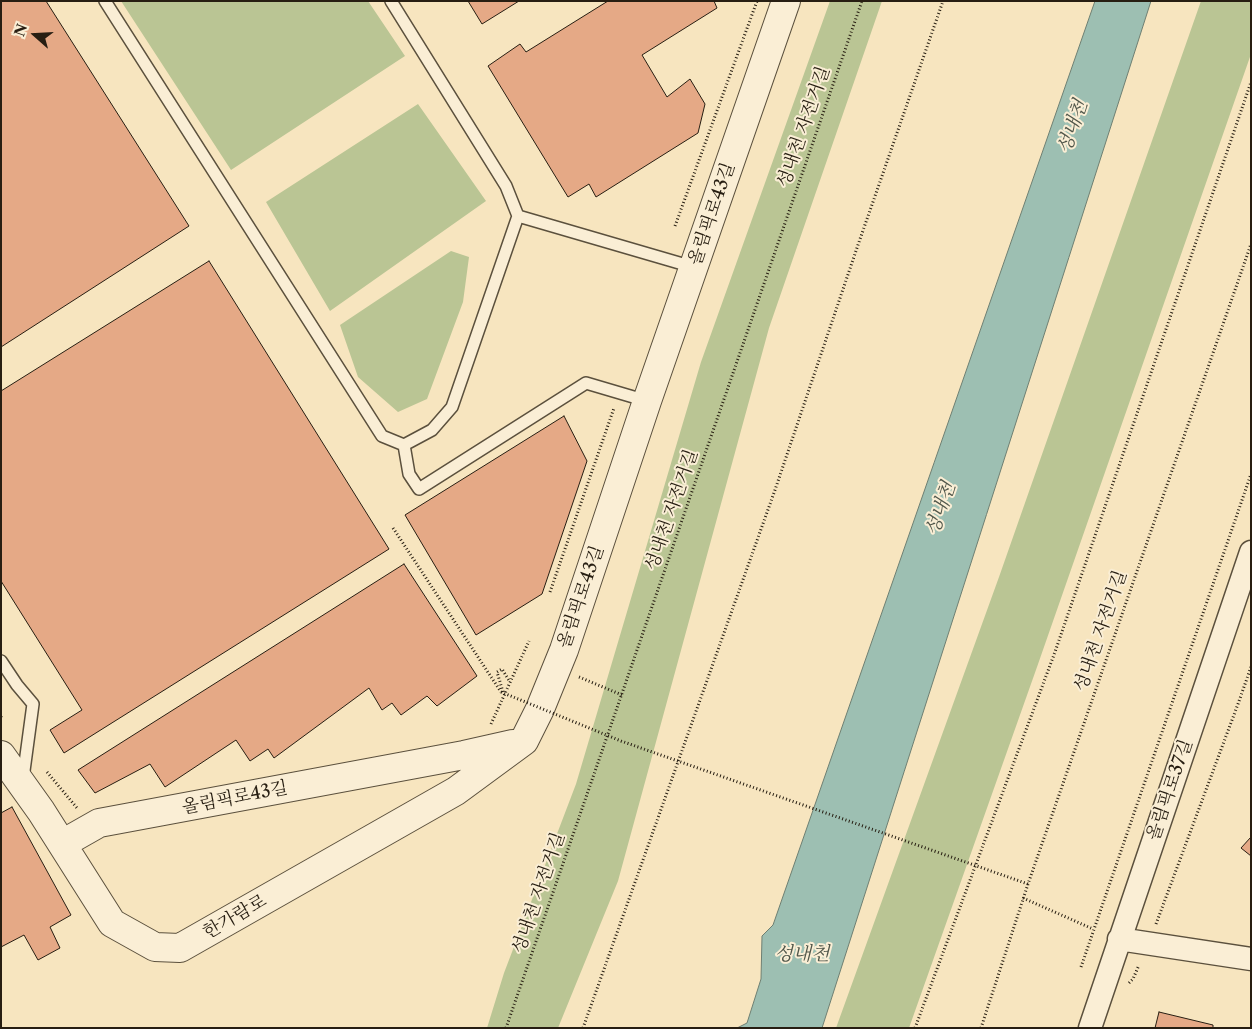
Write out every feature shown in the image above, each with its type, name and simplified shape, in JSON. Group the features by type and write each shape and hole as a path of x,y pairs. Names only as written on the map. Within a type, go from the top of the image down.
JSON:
{"street":[{"name":"올림픽로43길","path":"62,844 99,824 464,756 524,741 540,709 564,650 647,401 786,1"},
{"name":"올림픽로37길","path":"1090,1028 1251,552"},
{"name":"한가람로","path":"1,755 62,844 112,923 155,947 180,948 456,791 524,741"},
{"path":"1119,939 1251,959"}],"lane":[{"path":"105,1 382,436 404,445"},
{"path":"391,1 506,186 518,216 452,407 432,430 404,445"},
{"path":"518,216 693,268"},
{"path":"404,445 409,474 418,488 586,383 647,401"},
{"path":"1,661 16,685 33,704 22,784"}],"path":[{"path":"675,226 757,1"},
{"name":"성내천 자전거길","path":"506,1028 862,1"},
{"path":"583,1028 776,490 859,242 943,1"},
{"path":"915,1028 1055,652 1251,82"},
{"name":"성내천 자전거길","path":"981,1028 1023,898 1251,244"},
{"path":"550,592 616,403"},
{"path":"1082,967 1093,929 1251,474"},
{"path":"393,528 502,692 608,736 1028,884"},
{"path":"1133,979 1149,943 1251,667"},
{"path":"502,692 497,672 502,669 510,682"},
{"path":"579,677 622,695"},
{"path":"1023,898 1093,929"}],"green space":[{"path":"121,1 368,1 405,56 231,170"},
{"path":"830,1 882,1 769,328 618,881 558,1028 487,1028 504,973 576,784 701,362"},
{"path":"1201,1 1251,1 1251,54 909,1028 836,1028 999,577"},
{"path":"418,104 486,201 330,311 266,202"},
{"path":"451,251 469,257 463,302 427,399 398,412 358,377 340,325"}],"water":[{"name":"성내천","path":"1095,1 1151,1 822,1028 737,1028 747,1023 761,979 762,936 773,925"}],"building":[{"path":"1,1 46,1 189,226 1,347"},
{"path":"468,1 519,1 482,24"},
{"path":"608,1 714,1 717,8 642,55 667,97 690,79 705,104 698,133 596,197 589,184 568,197 488,66 520,44 526,52"},
{"path":"209,261 389,549 64,753 50,730 82,710 1,581 1,391"},
{"path":"564,416 587,461 542,594 476,635 405,515"},
{"path":"404,564 477,676 437,706 427,696 401,715 392,703 382,710 369,688 274,758 268,749 250,761 236,740 165,787 150,764 95,793 78,770"},
{"path":"12,807 71,915 50,927 60,948 38,960 24,935 1,947 1,813"},
{"path":"1251,837 1251,856 1241,848"},
{"path":"1159,1012 1213,1025 1213,1028 1155,1028"}]}
